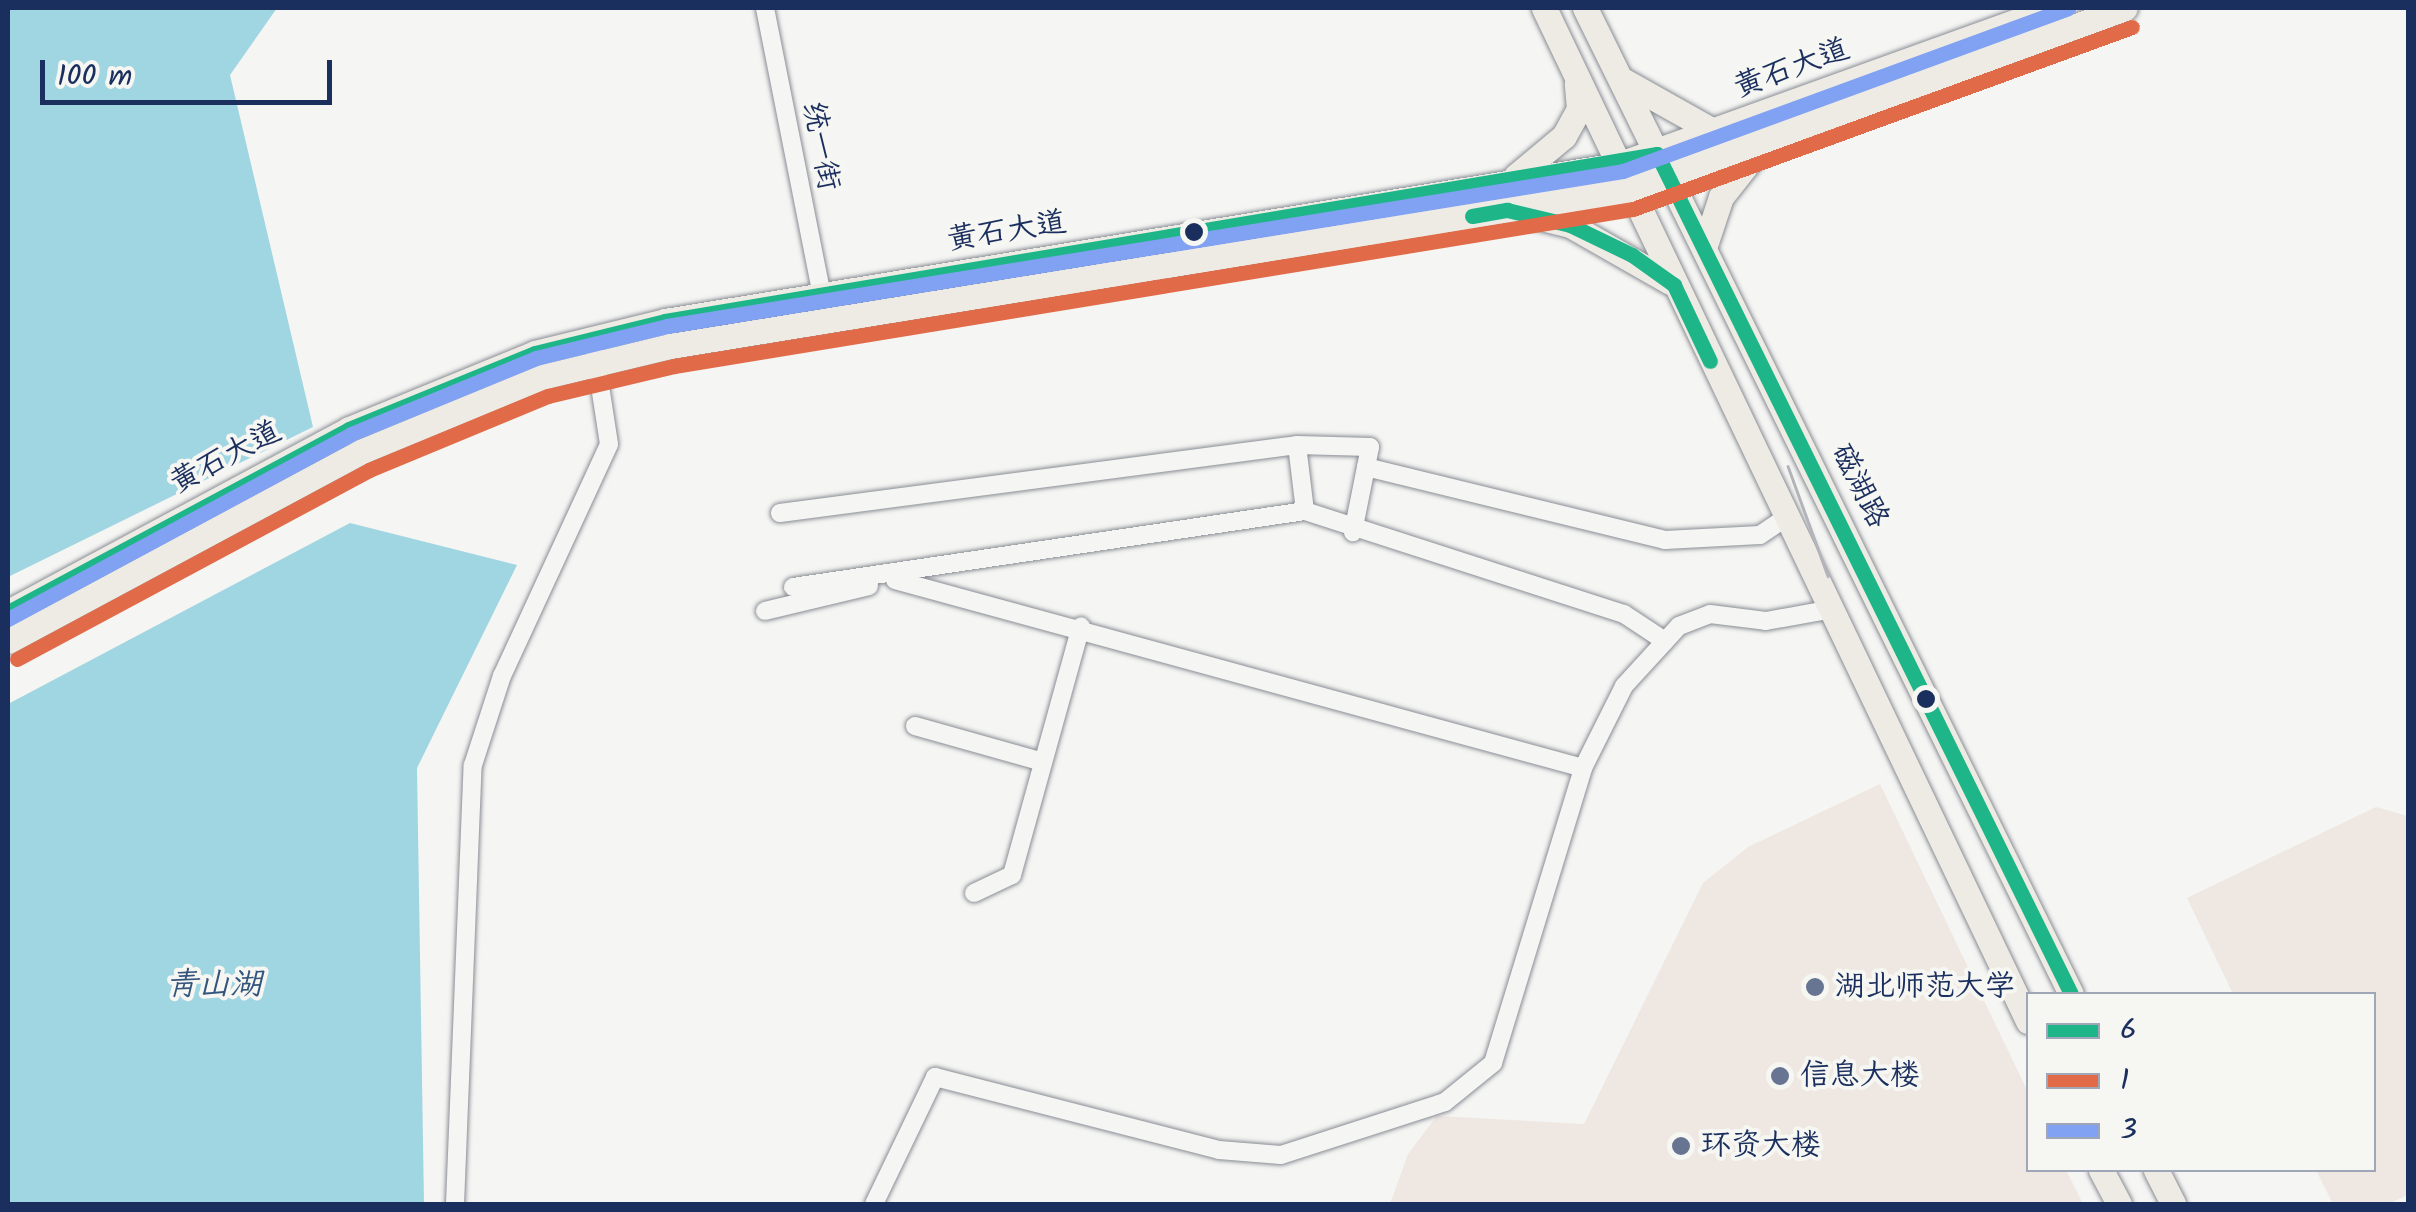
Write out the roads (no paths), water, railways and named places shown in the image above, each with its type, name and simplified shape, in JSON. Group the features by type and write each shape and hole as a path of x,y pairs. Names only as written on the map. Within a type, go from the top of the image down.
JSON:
{"main road":[{"path":"1544,8 1828,610 2026,1016"},
{"name":"磁湖路","path":"1585,8 2071,992"},
{"name":"黄石大道","path":"8,612 447,382 594,352 822,295 1616,165 1658,154 2052,8"},
{"name":"黄石大道","path":"8,641 440,413 594,352 1628,190 2125,8"},
{"path":"1620,78 1716,132"},
{"path":"1504,184 1564,136 1579,109 1577,79"},
{"path":"1704,248 1721,197 1763,143"},
{"path":"1507,210 1570,225 1674,285"},
{"path":"2102,1172 2119,1204"},
{"path":"2157,1172 2173,1204"}],"street":[{"name":"统一街","path":"765,8 822,295"},
{"path":"455,1204 473,765 502,676 609,444 594,352"},
{"path":"1298,444 1305,511"},
{"path":"780,513 1298,444 1370,446 1353,532"},
{"path":"1366,467 1665,540 1760,535 1785,518"},
{"path":"793,586 1305,511 1353,532 1624,614 1666,641"},
{"path":"765,610 913,578 1583,768"},
{"path":"874,1204 935,1077 1219,1150 1281,1155 1445,1102 1492,1063 1583,768 1624,686 1666,641 1710,614 1766,621 1828,610"},
{"path":"974,893 1012,875 1081,626"},
{"path":"914,726 1043,762"}],"water":[{"path":"8,8 277,8 230,75 313,427 8,577"},
{"name":"青山湖","path":"350,523 517,565 417,768 424,1204 8,1204 8,704"}],"tram line":[{"path":"1788,466 1828,576"}],"place":[{"name":"湖北师范大学","path":"1815,987"},
{"name":"信息大楼","path":"1780,1076"},
{"name":"环资大楼","path":"1681,1146"}]}
